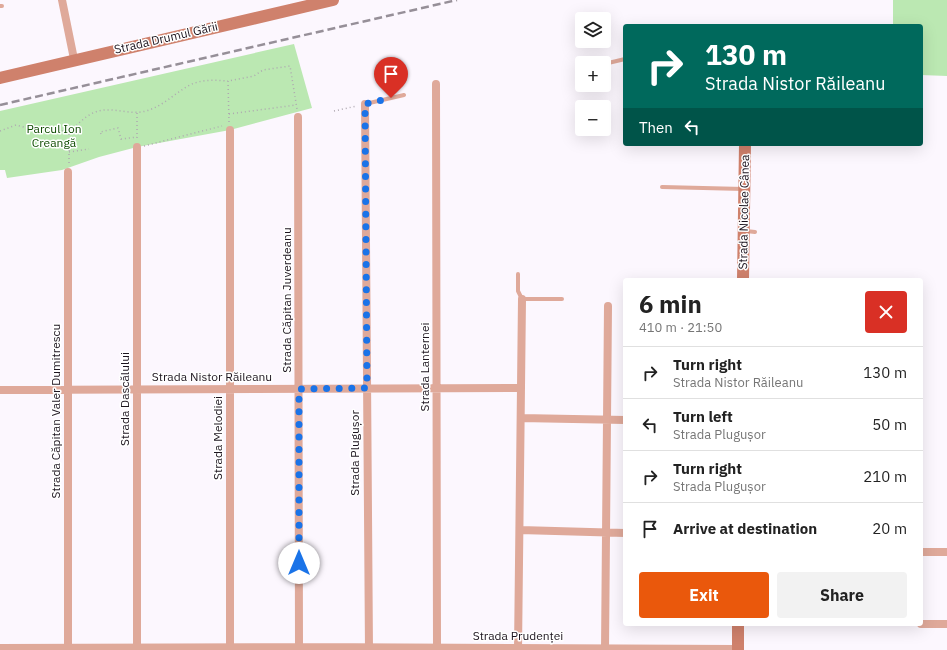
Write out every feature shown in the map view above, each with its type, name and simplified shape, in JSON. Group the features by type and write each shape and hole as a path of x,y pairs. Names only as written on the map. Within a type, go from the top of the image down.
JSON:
{"street":[{"path":"62,0 74,59"},
{"name":"Strada Drumul Gării","path":"0,78 309,3 332,0"},
{"name":"Strada Lanternei","path":"436,84 436,649"},
{"name":"Strada Plugușor","path":"365,104 369,649"},
{"name":"Strada Căpitan Juverdeanu","path":"298,117 299,648"},
{"name":"Strada Melodiei","path":"230,127 230,649"},
{"name":"Strada Nicolae Cânea","path":"743,278 749,231 744,189 744,146"},
{"name":"Strada Dascălului","path":"137,148 137,649"},
{"name":"Strada Căpitan Valer Dumitrescu","path":"68,172 68,649"},
{"path":"518,649 522,299"},
{"path":"605,649 608,306"},
{"name":"Strada Nistor Răileanu","path":"0,390 521,388"},
{"path":"521,418 623,420"},
{"path":"520,530 623,533"},
{"path":"923,552 947,552"},
{"path":"923,624 947,624"},
{"path":"738,626 738,650"},
{"name":"Strada Prudenței","path":"0,648 738,650"}],"lane":[{"path":"611,62 623,59"},
{"path":"365,104 404,95"},
{"path":"662,187 744,189"},
{"path":"518,274 518,291 522,299 562,299"}],"path":[{"path":"0,131 16,125 38,131 69,131 90,114 99,111 112,110 137,113 160,106 190,85 210,80 228,81 254,76 263,70 290,66 298,117"},
{"path":"137,113 137,148 230,127 228,81"},
{"path":"334,111 365,104"},
{"path":"229,114 296,105"},
{"path":"101,134 100,132 118,128 122,139 137,137"},
{"path":"68,172 69,131"},
{"path":"69,152 89,150"}],"green space":[{"path":"893,0 947,0 947,76 923,75 923,24 893,24"},
{"name":"Parcul Ion Creangă","path":"294,44 312,108 230,130 137,147 99,157 62,170 7,178 5,170 0,170 0,111"}],"railway":[{"path":"0,105 457,0"}],"route":[{"path":"299,563 299,389 367,388 365,104 391,98"}]}
